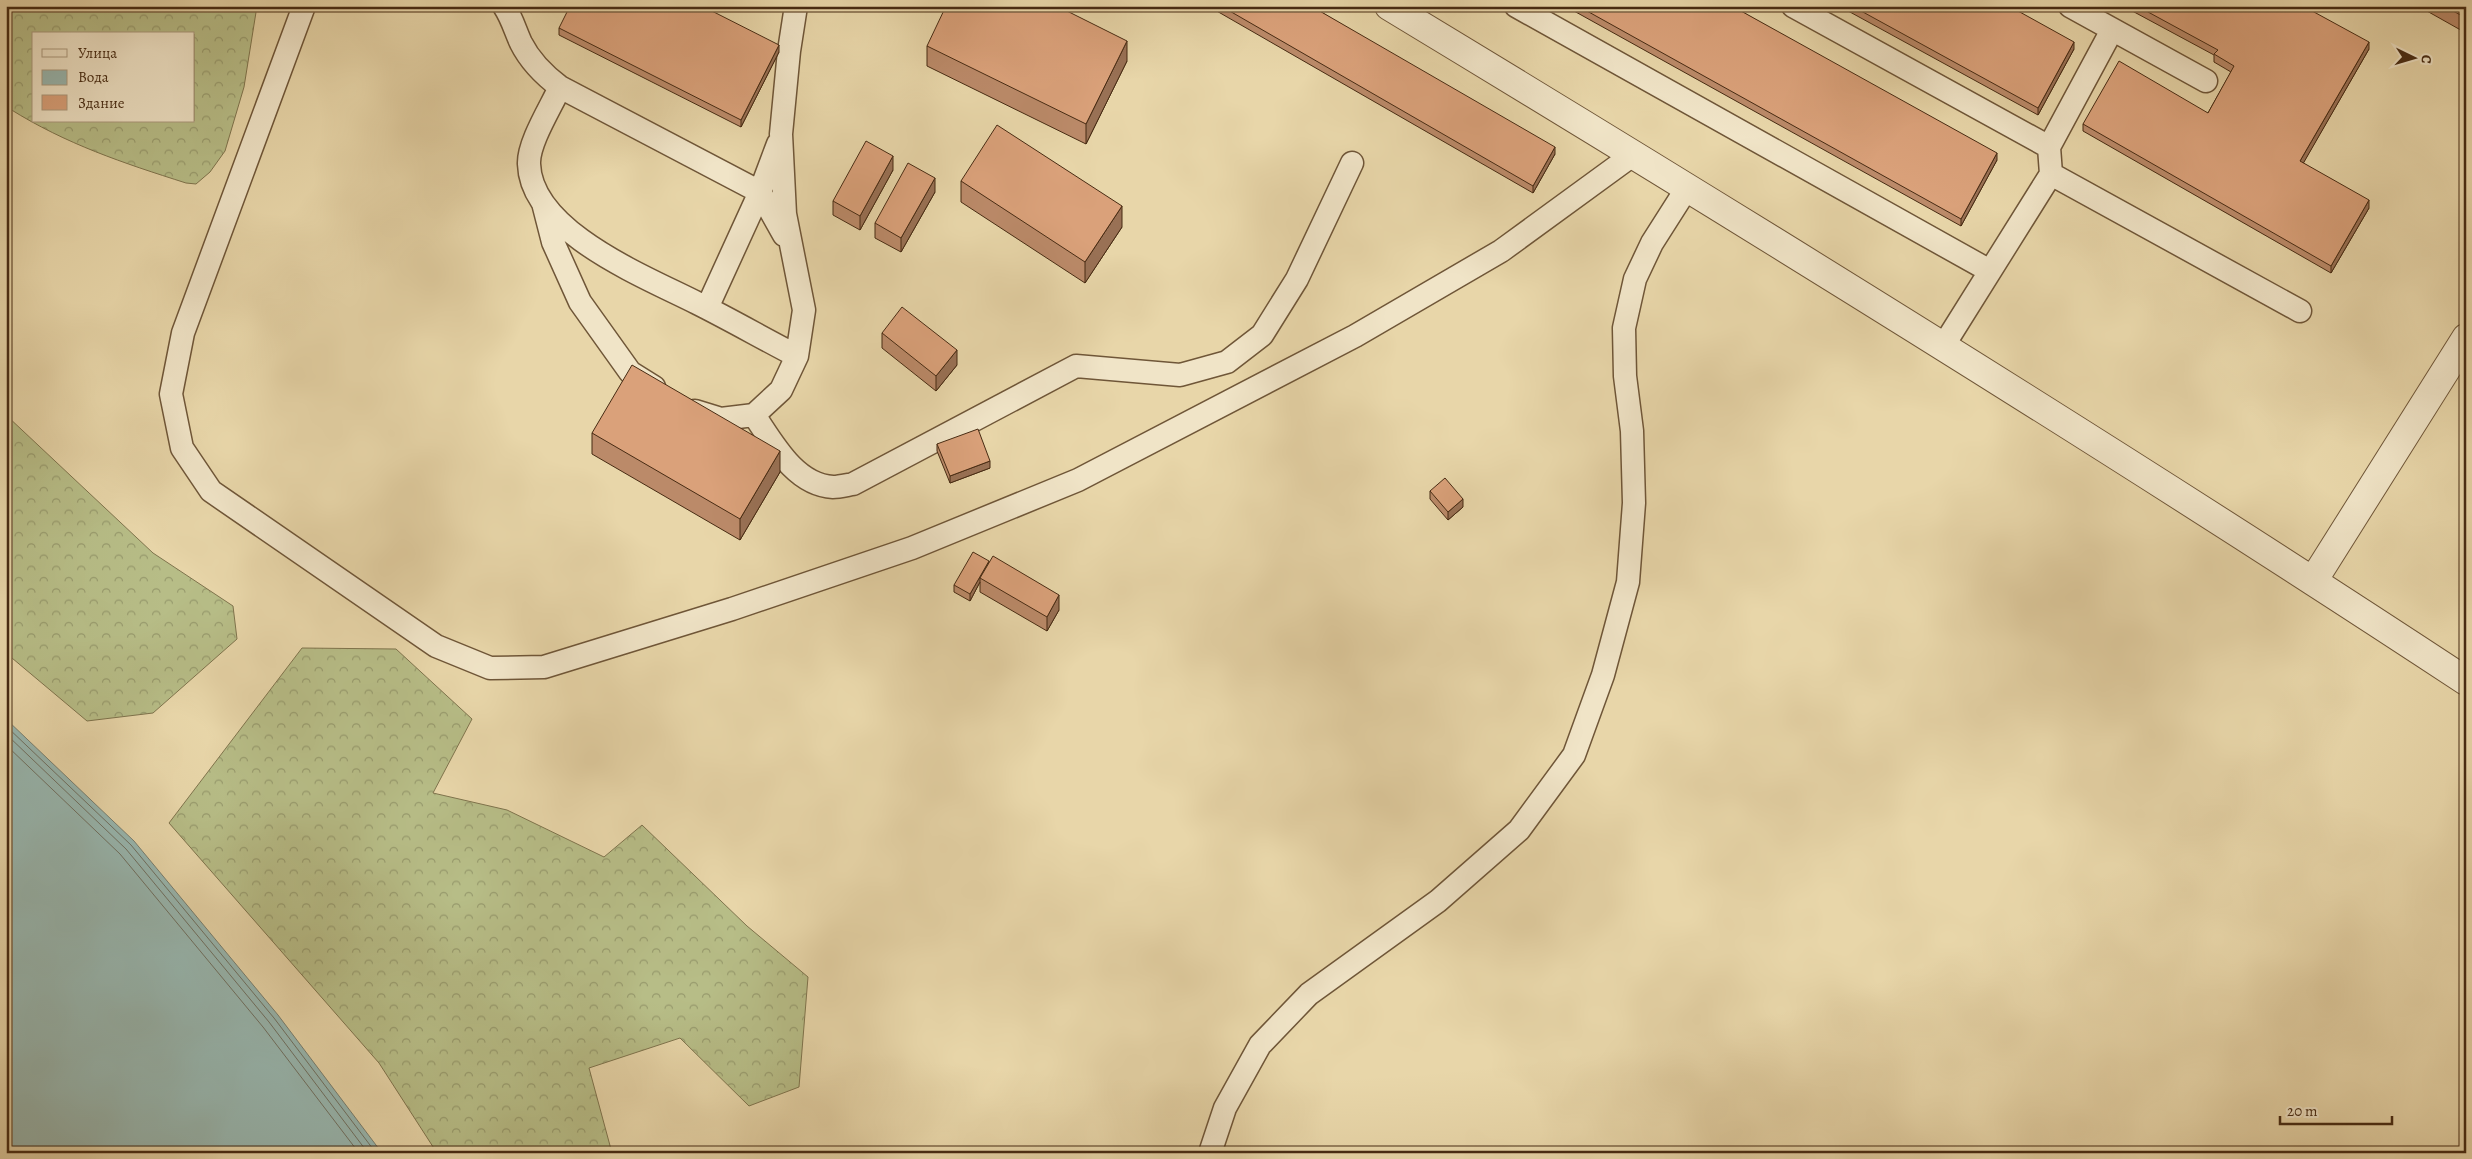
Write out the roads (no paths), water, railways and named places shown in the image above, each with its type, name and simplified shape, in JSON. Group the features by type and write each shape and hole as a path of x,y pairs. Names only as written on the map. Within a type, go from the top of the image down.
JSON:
{"street":[{"path":"1389,6 1634,154 2313,580 2466,681"},
{"path":"2313,580 2466,338"}],"lane":[{"path":"304,6 183,333 171,394 182,448 211,491 436,646 490,668 544,668 722,612 912,548 1078,480 1355,336 1493,256 1634,154"},
{"path":"504,6 511,17 521,43 534,63 560,87 760,192 794,253"},
{"path":"543,203 553,242 580,302 630,372 691,410 721,419 754,415 781,390 797,356 804,310 785,214 781,134 791,28 796,6"},
{"path":"1516,6 1990,271"},
{"path":"1793,6 2049,147"},
{"path":"2070,6 2206,81"},
{"path":"1942,348 2052,174 2049,147 2112,30"},
{"path":"560,87 532,148 529,162 535,188 543,203 563,226 595,251 797,356"},
{"path":"707,308 760,192 781,134"},
{"path":"754,415 784,460 808,479 832,487 853,484 1076,366 1180,375 1227,362 1262,335 1297,278 1352,163"},
{"path":"2052,174 2300,312"},
{"path":"1210,1153 1225,1108 1260,1045 1309,994 1438,900 1519,830 1574,754 1603,675 1628,582 1634,502 1632,431 1625,376 1624,328 1635,279 1652,243 1687,188"}],"water":[{"path":"6,719 134,841 278,1015 382,1153 6,1153"}]}
